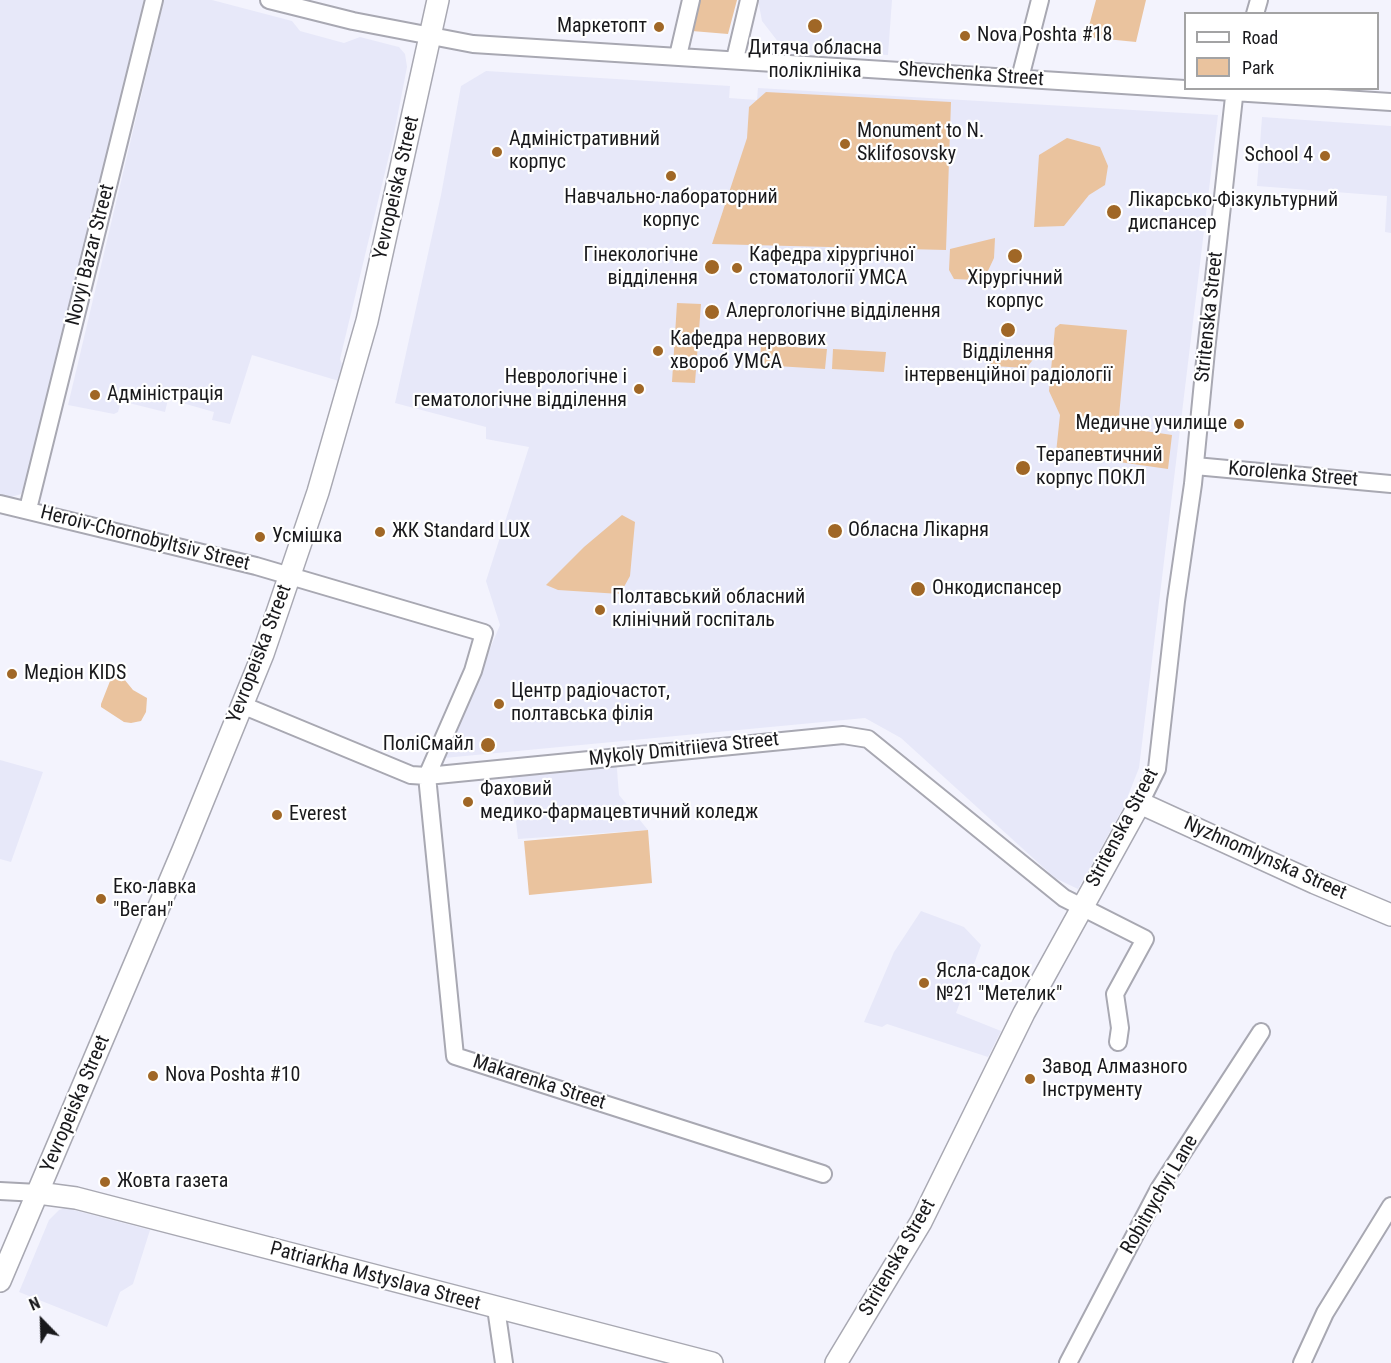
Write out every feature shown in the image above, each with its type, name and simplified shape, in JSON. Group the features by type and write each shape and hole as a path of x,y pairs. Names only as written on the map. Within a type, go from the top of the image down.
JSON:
{"main road":[{"name":"Yevropeiska Street","path":"0,1281 183,850 263,654 318,492 367,321 438,0"},
{"name":"Stritenska Street","path":"836,1363 921,1222 1024,1013 1140,802"},
{"name":"Nyzhnomlynska Street","path":"1140,802 1315,883 1391,915"},
{"name":"Patriarkha Mstyslava Street","path":"38,1193 76,1198 712,1363"}],"street":[{"name":"Novyi Bazar Street","path":"28,509 154,0"},
{"name":"Shevchenka Street","path":"269,0 353,21 474,44 1184,87"},
{"path":"678,56 691,0"},
{"path":"735,59 749,0"},
{"path":"1020,78 1040,0"},
{"name":"Shevchenka Street","path":"1234,90 1391,102"},
{"name":"Stritenska Street","path":"1140,802 1157,769 1176,601 1195,466 1234,90"},
{"name":"Korolenka Street","path":"1195,466 1391,484"},
{"name":"Heroiv-Chornobyltsiv Street","path":"0,504 28,509 289,576 484,633 473,671 427,776"},
{"name":"Mykoly Dmitriieva Street","path":"242,705 411,775 427,776 809,738 857,735 868,738 1064,898 1145,939 1115,994 1120,1028 1118,1042"},
{"name":"Makarenka Street","path":"427,776 455,1056 823,1174"},
{"name":"Robitnychyi Lane","path":"1068,1363 1159,1189 1261,1032"},
{"path":"0,1191 38,1193"},
{"path":"1302,1363 1325,1313 1391,1206"},
{"path":"496,1308 504,1363"}],"shaded area":[{"path":"0,0 147,0 26,486 21,494 11,497 0,495"},
{"path":"164,0 212,0 292,21 300,31 344,43 360,37 399,47 405,54 407,67 393,139 340,359 343,367 339,381 252,355 230,424 212,420 214,412 168,399 165,412 121,401 118,412 114,414 68,405"},
{"path":"758,0 892,0 888,55 798,49 779,43 762,21"},
{"name":"Обласна Лікарня","path":"486,71 730,86 729,98 757,100 758,88 1218,115 1139,768 1123,808 1078,889 1055,878 901,738 865,718 444,758 500,625 486,581 529,447 486,439 486,427 395,403 441,195 461,86"},
{"name":"School 4","path":"1262,117 1391,126 1391,233 1385,232 1387,196 1257,186"},
{"path":"616,757 619,795 648,830 518,839 510,768"},
{"path":"0,760 43,772 11,862 0,859"},
{"name":"Ясла-садок №21 \"Метелик\"","path":"921,911 964,927 981,945 956,1013 1001,1031 988,1057 887,1024 882,1027 864,1022 894,952"},
{"path":"66,1208 150,1230 133,1284 120,1292 107,1327 19,1292 49,1220 59,1210"}],"green space":[{"path":"700,0 737,0 728,34 692,31"},
{"path":"1096,0 1146,0 1136,42 1086,37"},
{"path":"766,92 951,102 946,250 712,244 747,138 749,107"},
{"path":"1067,138 1100,147 1108,166 1105,185 1089,195 1064,226 1034,227 1039,155"},
{"path":"995,238 994,258 987,273 977,280 954,279 949,270 950,249"},
{"path":"677,303 701,304 695,383 672,382"},
{"path":"1060,324 1127,330 1118,427 1172,435 1168,469 1056,453 1060,415 1049,391 1055,328"},
{"path":"761,345 827,349 825,369 760,365"},
{"path":"973,345 1037,355 1026,368 993,366"},
{"path":"833,349 886,352 884,372 832,369"},
{"path":"622,515 635,522 630,576 620,594 558,590 546,585 584,547"},
{"path":"112,676 124,679 133,690 147,698 146,712 141,721 124,722 101,707"},
{"path":"648,830 652,883 529,895 524,841"}],"place":[{"name":"Дитяча обласна поліклініка","path":"815,26"},
{"name":"Маркетопт","path":"659,27"},
{"name":"Nova Poshta #18","path":"965,36"},
{"name":"Monument to N. Sklifosovsky","path":"845,144"},
{"name":"Адміністративний корпус","path":"497,152"},
{"name":"School 4","path":"1325,156"},
{"name":"Навчально-лабораторний корпус","path":"671,176"},
{"name":"Лікарсько-Фізкультурний диспансер","path":"1114,212"},
{"name":"Хірургічний корпус","path":"1015,256"},
{"name":"Гінекологічне відділення","path":"712,267"},
{"name":"Кафедра хірургічної стоматології УМСА","path":"737,268"},
{"name":"Алергологічне відділення","path":"712,312"},
{"name":"Відділення інтервенційної радіології","path":"1008,330"},
{"name":"Кафедра нервових хвороб УМСА","path":"658,351"},
{"name":"Неврологічне і гематологічне відділення","path":"639,389"},
{"name":"Адміністрація","path":"95,395"},
{"name":"Медичне училище","path":"1239,424"},
{"name":"Терапевтичний корпус ПОКЛ","path":"1023,468"},
{"name":"Обласна Лікарня","path":"835,531"},
{"name":"ЖК Standard LUX","path":"380,532"},
{"name":"Усмішка","path":"260,537"},
{"name":"Онкодиспансер","path":"918,589"},
{"name":"Полтавський обласний клінічний госпіталь","path":"600,610"},
{"name":"Медіон KIDS","path":"12,674"},
{"name":"Центр радіочастот, полтавська філія","path":"499,704"},
{"name":"ПоліСмайл","path":"488,745"},
{"name":"Фаховий медико-фармацевтичний коледж","path":"468,802"},
{"name":"Everest","path":"277,815"},
{"name":"Еко-лавка \"Веган\"","path":"101,899"},
{"name":"Ясла-садок №21 \"Метелик\"","path":"924,983"},
{"name":"Nova Poshta #10","path":"153,1076"},
{"name":"Завод Алмазного Інструменту","path":"1030,1079"},
{"name":"Жовта газета","path":"105,1182"}]}
